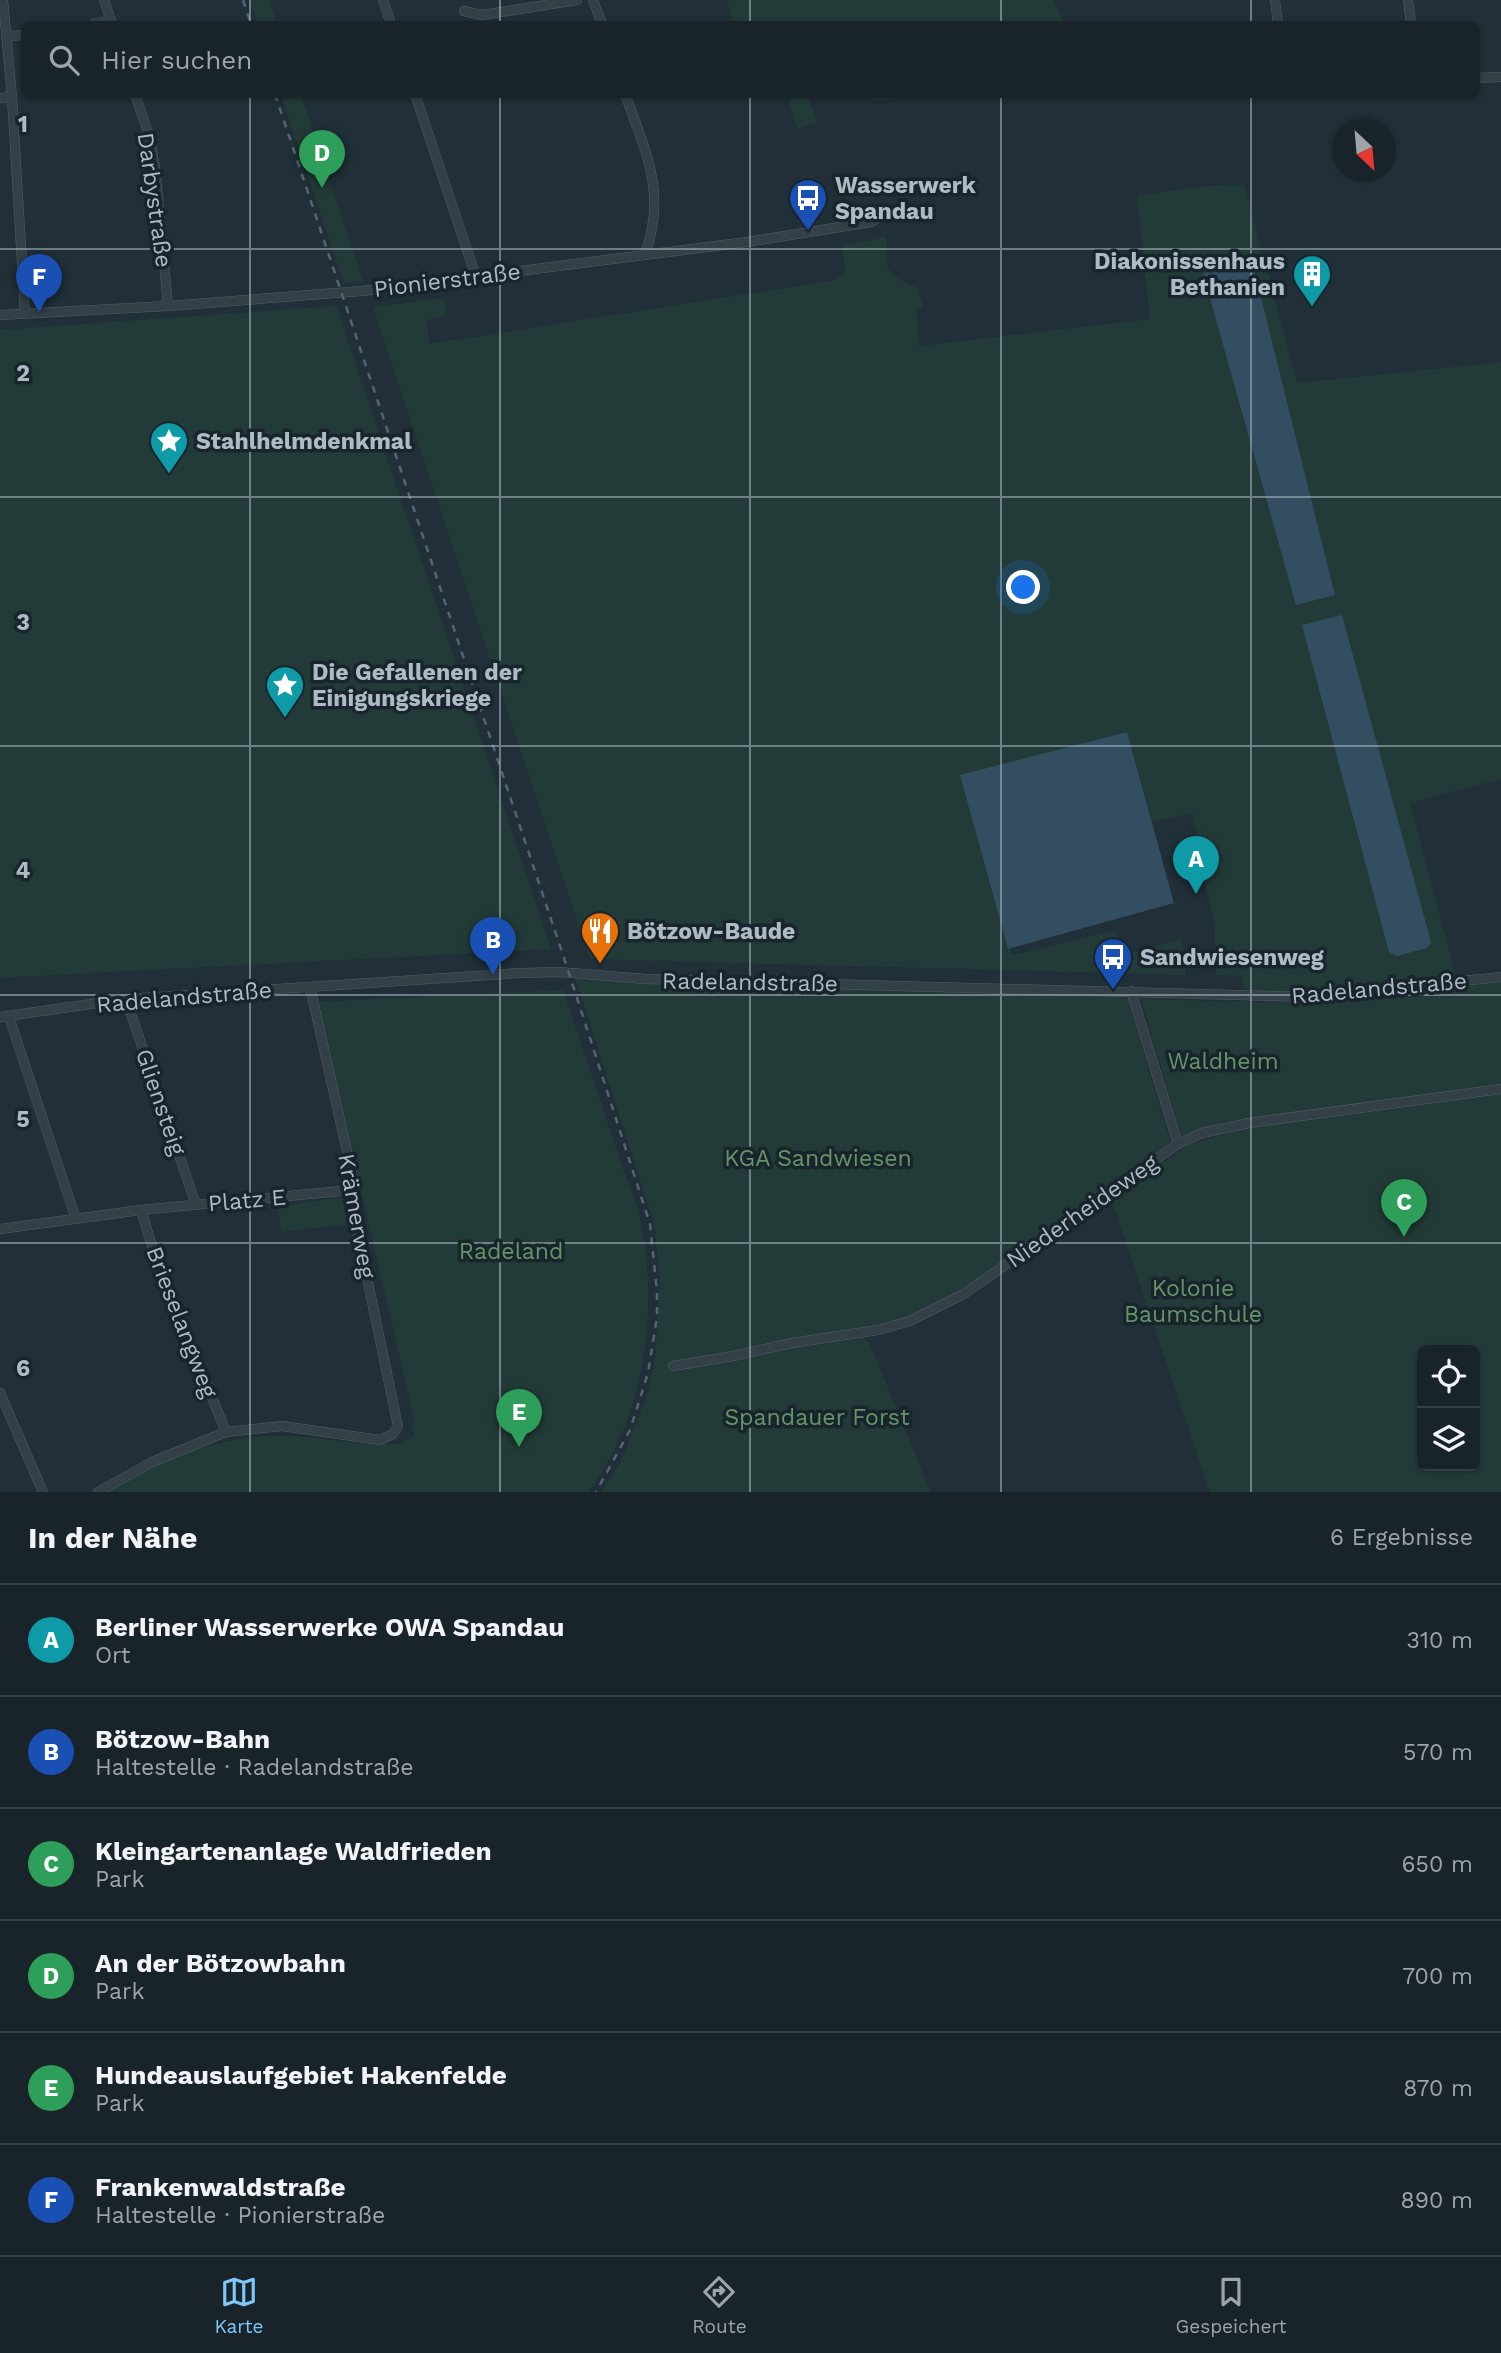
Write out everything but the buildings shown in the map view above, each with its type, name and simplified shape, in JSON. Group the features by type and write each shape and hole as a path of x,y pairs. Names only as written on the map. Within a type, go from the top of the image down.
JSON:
{"street":[{"path":"3,0 8,36 24,313"},
{"path":"104,0 111,21"},
{"path":"383,0 390,21"},
{"path":"464,10 481,15 578,0"},
{"path":"593,0 601,21"},
{"path":"1275,0 1278,21"},
{"path":"1408,0 1411,21"},
{"path":"8,36 21,35"},
{"path":"1480,78 1501,78"},
{"path":"0,98 12,97"},
{"name":"Darbystraße","path":"136,98 149,135 155,167 168,306"},
{"path":"416,98 476,277"},
{"path":"626,98 655,190 652,236 645,255"},
{"name":"Pionierstraße","path":"0,315 168,306 362,290 476,277 841,228 871,222 889,211"},
{"name":"Radelandstraße","path":"4,1017 127,999 545,972 623,979 1306,997 1501,977"},
{"name":"Krämerweg","path":"226,1432 282,1426 385,1440 398,1426 363,1262 352,1178 310,987"},
{"path":"1131,991 1178,1144"},
{"name":"Gliensteig","path":"127,999 196,1205"},
{"path":"4,1017 76,1219"},
{"name":"Niederheideweg","path":"673,1366 878,1330 910,1321 964,1294 1178,1144 1202,1133 1249,1123 1501,1089"},
{"name":"Platz E","path":"0,1229 141,1210 352,1190"},
{"name":"Brieselangweg","path":"141,1210 157,1262 226,1432"},
{"path":"0,1393 43,1492"},
{"path":"98,1492 152,1462 226,1432"}],"green space":[{"path":"249,0 269,0 276,21 257,21"},
{"path":"727,0 1054,0 1062,21 733,21"},
{"path":"282,98 302,98 363,282 344,283"},
{"path":"788,98 808,98 817,123 798,129"},
{"path":"872,98 902,98 874,101"},
{"path":"1244,185 1297,383 1501,362 1501,779 1410,803 1456,977 1306,995 1246,992 1241,976 1216,975 1214,918 1200,865 1189,868 1185,840 1198,837 1192,813 1152,822 1127,732 961,775 1012,955 1115,930 1122,955 1180,939 1185,954 1185,975 590,959 373,307 444,298 446,315 427,320 429,344 836,280 845,271 842,245 885,236 889,269 896,277 917,288 923,307 916,308 919,346 1150,319 1137,196 1205,186","holes":["1253,266 1335,594 1297,605 1204,273"]},
{"path":"336,306 551,949 0,978 0,330"},
{"name":"KGA Sandwiesen","path":"574,974 1034,989 1123,997 1128,1000 1171,1144 960,1292 905,1319 860,1334 870,1344 931,1492 601,1492 622,1459 648,1392 655,1359 660,1278 654,1223"},
{"name":"Waldheim","path":"1501,982 1501,1084 1225,1122 1181,1136 1141,999 1305,1003"},
{"name":"Radeland","path":"563,990 637,1208 647,1261 647,1331 634,1399 608,1463 589,1492 104,1492 148,1468 218,1443 267,1436 292,1436 356,1443 397,1444 415,1436 411,1423 415,1422 317,1002"},
{"name":"Kolonie Baumschule","path":"1501,1089 1501,1492 1210,1492 1111,1198 1188,1145 1223,1135 1233,1129"},
{"path":"345,1197 348,1224 281,1232 278,1206"}],"water":[{"path":"1253,265 1335,595 1296,605 1203,273"},
{"path":"1342,615 1431,942 1427,948 1397,956 1389,952 1302,625"},
{"path":"1127,732 1174,903 1008,949 960,775"}],"railway":[{"path":"243,0 250,21"},
{"path":"276,98 566,964 650,1224 657,1317 648,1373 630,1430 596,1492"}],"place":[{"name":"An der Bötzowbahn","path":"322,188"},
{"name":"Wasserwerk Spandau","path":"808,232"},
{"name":"Diakonissenhaus Bethanien","path":"1312,308"},
{"name":"Frankenwaldstraße","path":"39,312"},
{"name":"Stahlhelmdenkmal","path":"169,475"},
{"name":"Die Gefallenen der Einigungskriege","path":"285,719"},
{"name":"Berliner Wasserwerke OWA Spandau","path":"1196,894"},
{"name":"Bötzow-Baude","path":"600,965"},
{"name":"Bötzow-Bahn","path":"493,975"},
{"name":"Sandwiesenweg","path":"1113,991"},
{"name":"Kleingartenanlage Waldfrieden","path":"1404,1237"},
{"name":"Hundeauslaufgebiet Hakenfelde","path":"519,1447"}],"park label":[{"name":"Spandauer Forst","path":"817,1417"}]}
